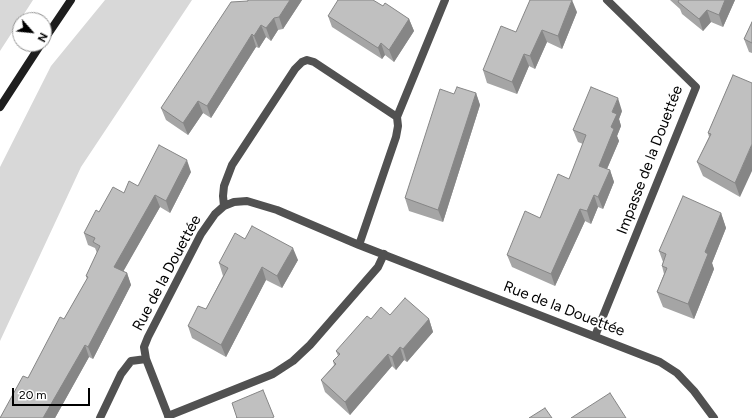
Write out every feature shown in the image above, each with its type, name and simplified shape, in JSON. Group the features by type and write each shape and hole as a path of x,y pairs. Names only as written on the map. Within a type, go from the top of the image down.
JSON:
{"main road":[{"path":"52,28 71,0"},
{"path":"0,107 36,52"}],"street":[{"path":"359,245 396,136 398,126 397,117 445,0"},
{"name":"Impasse de la Douettée","path":"595,336 696,87 606,0"},
{"path":"224,206 224,186 232,165 295,69 302,62 307,60 314,62 397,117"},
{"name":"Rue de la Douettée","path":"384,254 378,267 310,345 293,361 273,374 168,417 146,358 144,347 201,234 215,214 224,206 234,202 247,201 260,204 359,245 384,254 595,336 660,362 677,373 694,391 714,418"},
{"path":"100,418 121,374 131,361 146,358"}],"shaded area":[{"path":"0,0 33,0 25,12 12,12 12,32 0,51"},
{"path":"105,0 192,0 81,167 0,341 0,167 51,66"}],"building":[{"path":"248,0 290,0 279,17 274,18 266,28 261,25 254,36 252,34 207,106 198,101 183,123 161,108 231,2"},
{"path":"338,0 373,0 383,6 385,3 409,19 389,50 381,43 378,48 328,16"},
{"path":"530,0 572,0 558,36 542,30 530,56 524,54 512,82 483,70 501,26 516,32"},
{"path":"679,0 725,0 719,15 707,10 699,19 678,2"},
{"path":"752,22 752,43 744,39"},
{"path":"733,75 752,83 752,144 735,183 697,162 711,134 708,133"},
{"path":"457,87 476,93 438,210 405,198 440,89 454,94"},
{"path":"591,87 618,98 612,112 617,114 611,127 614,129 599,166 610,170 598,197 594,195 587,211 580,209 551,274 507,255 525,211 540,218 558,174 569,179 586,135 573,130"},
{"path":"159,145 187,160 166,201 155,195 114,267 127,273 88,347 85,345 43,418 0,418 23,376 28,378 60,317 64,319 88,277 86,276 100,246 93,242 95,238 84,233 96,210 99,212 113,187 124,193 129,181 138,186"},
{"path":"683,196 721,213 705,252 708,254 688,304 657,292 667,268 662,266 666,254 659,251"},
{"path":"252,226 293,248 277,276 262,267 221,345 188,326 198,306 206,309 228,268 219,263 235,233 245,239"},
{"path":"405,298 429,319 403,349 400,347 392,357 388,354 345,402 321,380 336,364 333,361 340,354 336,351 367,316 371,319 381,307 390,315"},
{"path":"263,390 274,417 237,418 232,403"},
{"path":"610,393 626,418 571,418"},
{"path":"545,408 552,418 529,418"}]}
